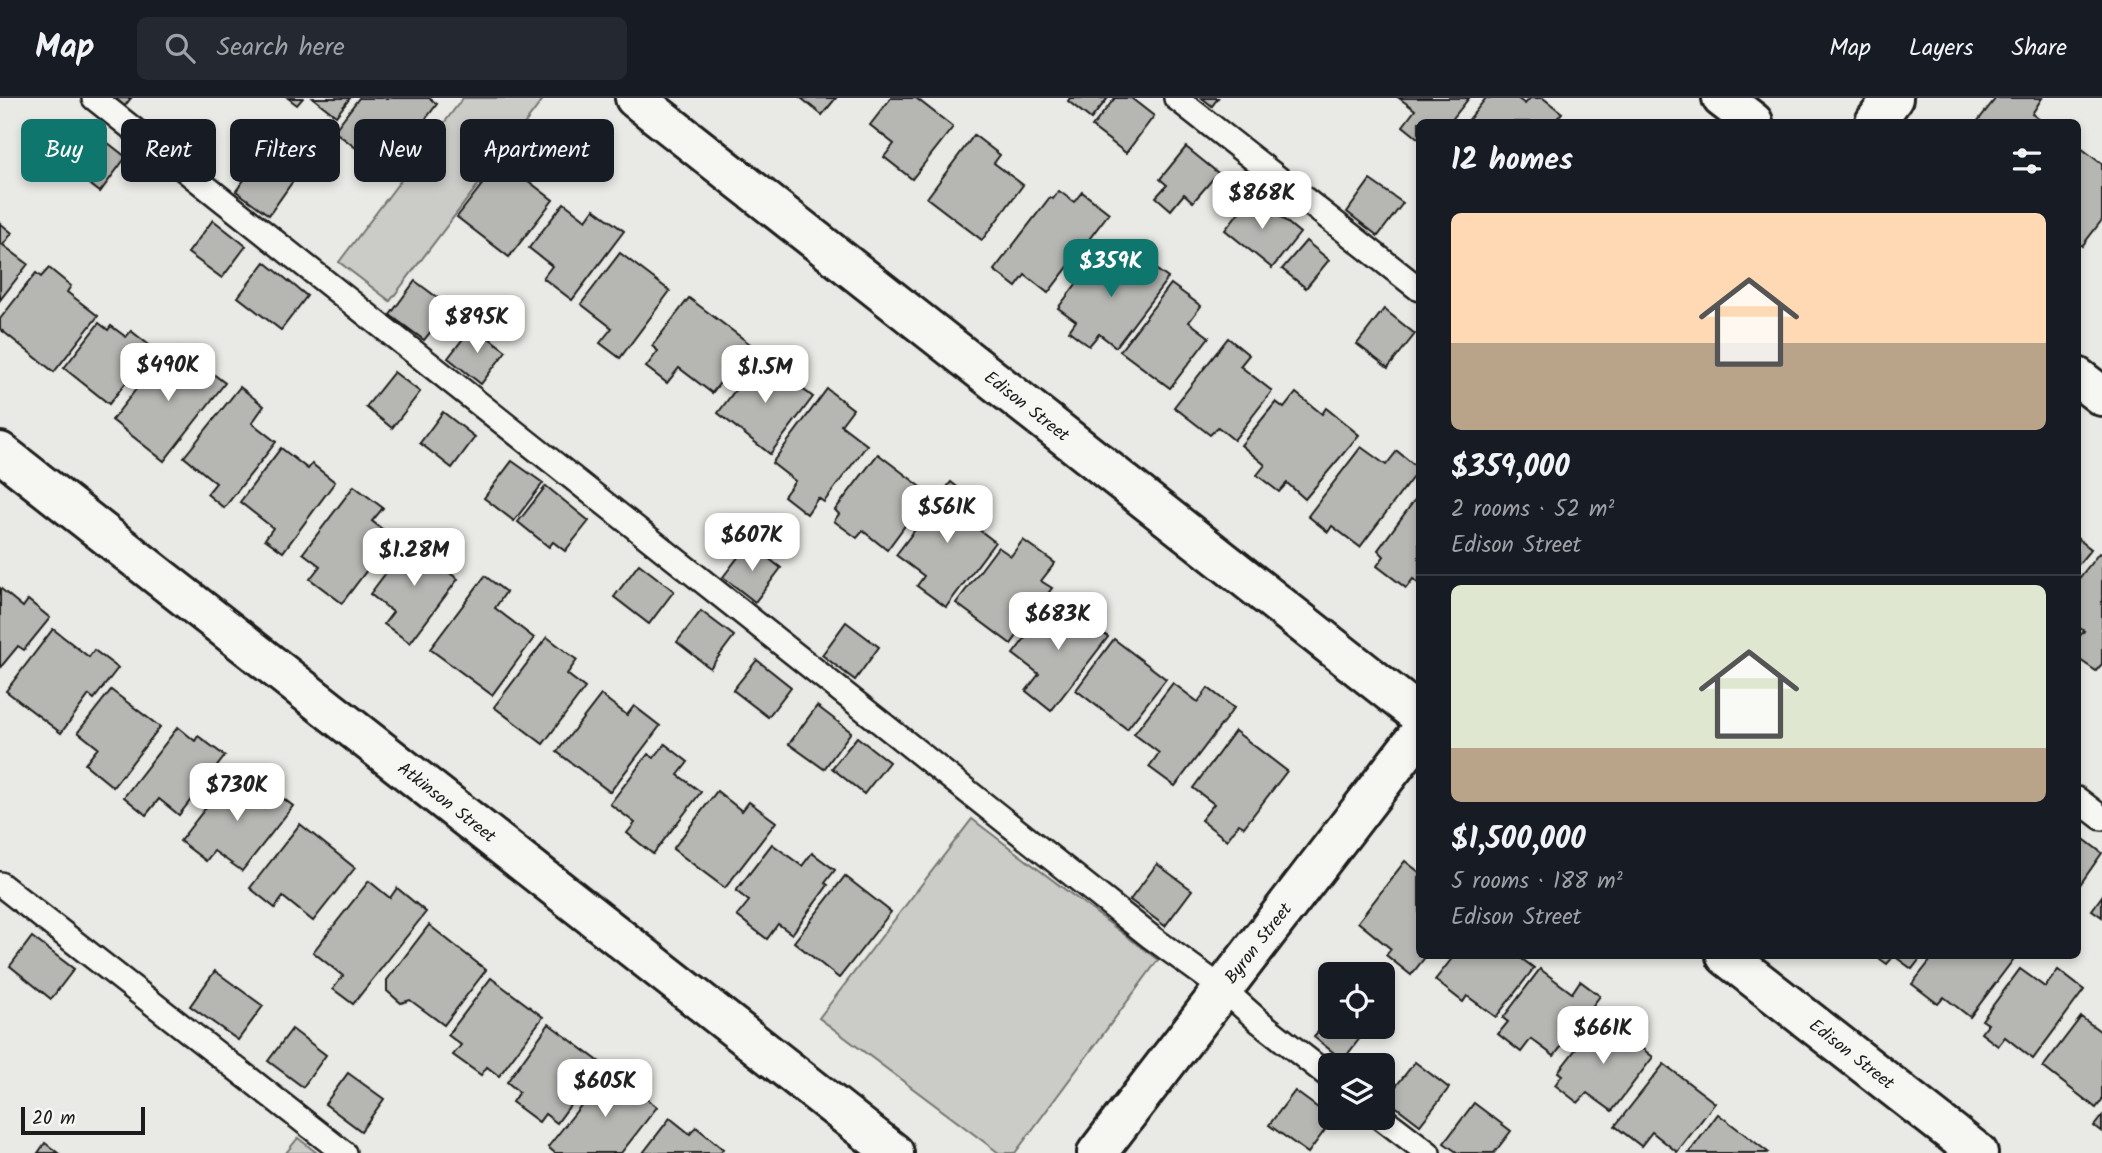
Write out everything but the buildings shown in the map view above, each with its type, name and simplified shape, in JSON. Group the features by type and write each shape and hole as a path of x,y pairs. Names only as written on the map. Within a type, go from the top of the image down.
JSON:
{"street":[{"name":"Edison Street","path":"635,98 1416,713"},
{"path":"1722,98 1749,119"},
{"path":"1877,119 1893,98"},
{"path":"2081,380 2102,396"},
{"name":"Atkinson Street","path":"0,452 894,1153"},
{"name":"Byron Street","path":"1097,1153 1416,738"},
{"name":"Edison Street","path":"1730,959 1978,1153"}],"lane":[{"path":"94,98 1151,937 1223,989 1318,1068"},
{"path":"1176,98 1416,287"},
{"path":"2081,802 2102,818"},
{"path":"0,884 344,1153"},
{"path":"1395,1128 1428,1153"}],"shaded area":[{"path":"463,98 544,98 528,119 460,119 460,182 480,182 390,301 339,262 399,182 446,182 446,120"},
{"path":"972,819 1158,960 1015,1153 999,1153 819,1018"},
{"path":"298,1138 317,1153 286,1153"}]}
